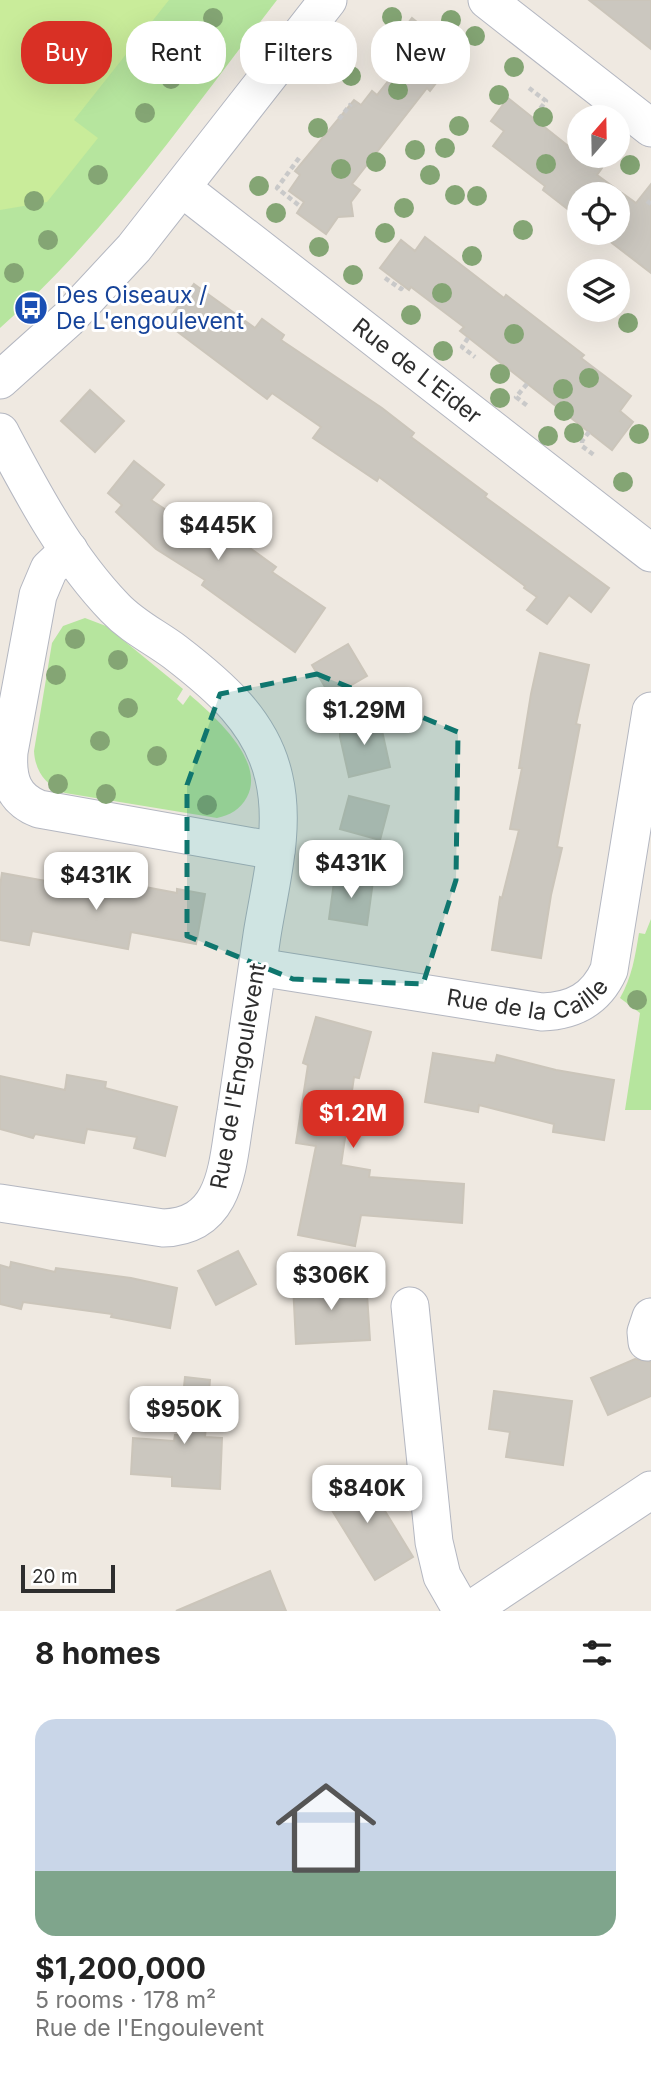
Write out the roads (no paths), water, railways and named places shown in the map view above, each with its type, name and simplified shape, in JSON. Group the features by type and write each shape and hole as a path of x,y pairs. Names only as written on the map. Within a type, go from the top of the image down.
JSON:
{"street":[{"path":"0,380 43,343 134,248 328,0"},
{"path":"487,0 651,128"},
{"name":"Rue de L'Eider","path":"182,188 651,553"},
{"name":"Rue de l'Engoulevent","path":"0,432 28,487 69,550 118,611 217,687 248,720 260,738 275,778 278,802 276,851 258,967 223,1184 216,1200 203,1216 185,1225 163,1228 0,1203"},
{"path":"69,550 49,569 38,595 9,752 8,768 16,794 26,804 39,810 276,851"},
{"name":"Rue de la Caille","path":"258,967 542,1013 564,1010 584,1002 593,994 609,970 638,865 651,711"},
{"path":"410,1306 434,1542 442,1576 463,1611"},
{"path":"469,1611 651,1490"}],"place":[{"name":"Des Oiseaux / De L'engoulevent","path":"31,308"}]}
